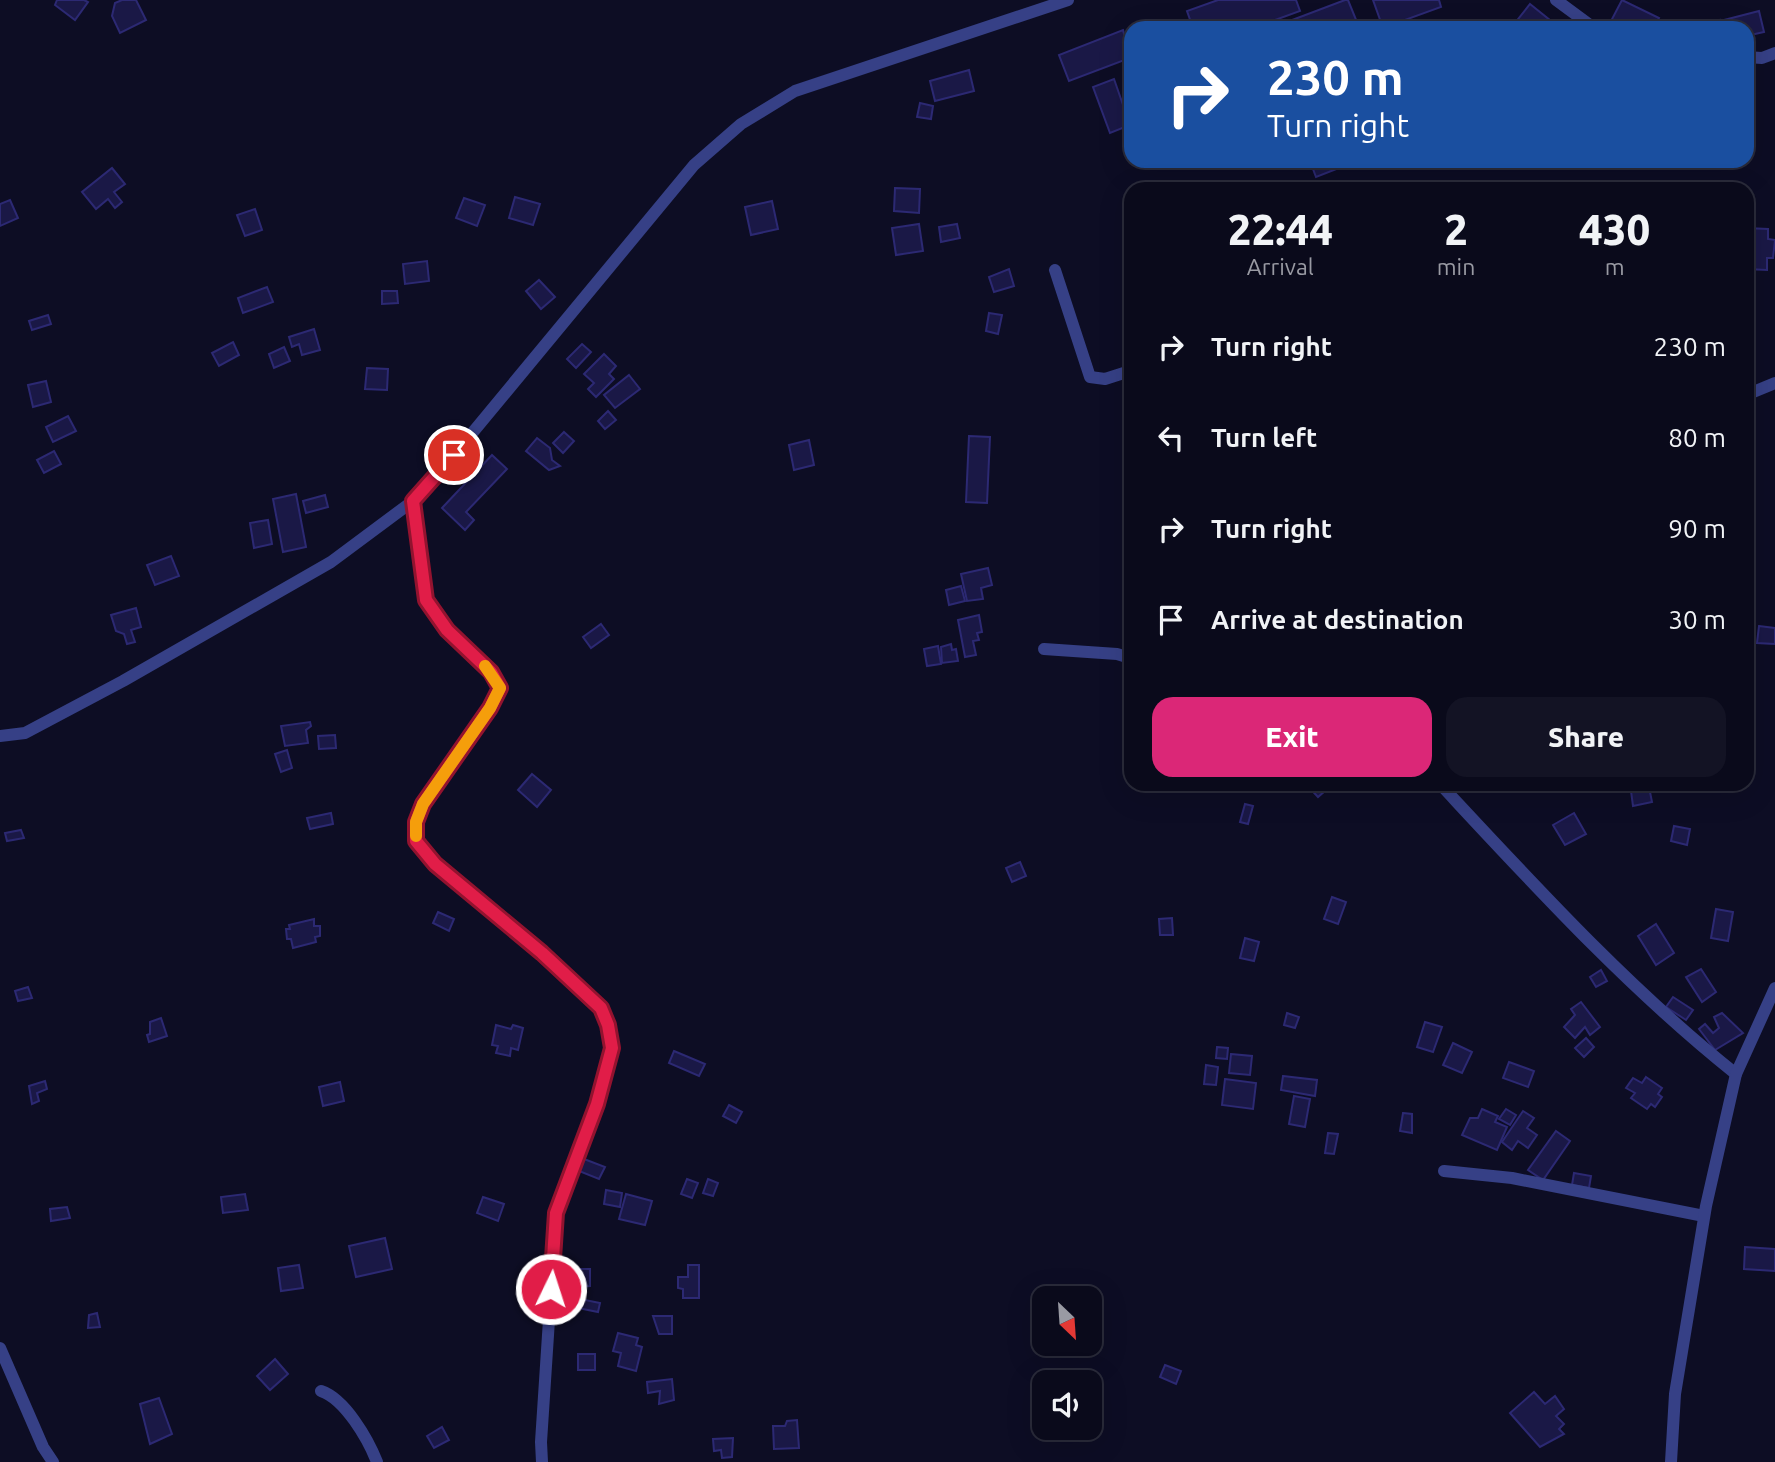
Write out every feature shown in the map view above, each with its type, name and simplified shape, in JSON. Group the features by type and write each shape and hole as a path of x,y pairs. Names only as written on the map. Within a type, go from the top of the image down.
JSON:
{"street":[{"path":"0,736 24,733 123,681 331,562 413,501 694,165 741,124 795,91 1068,0"},
{"path":"1556,0 1584,21"},
{"path":"1754,58 1775,53"},
{"path":"1055,270 1090,377 1105,379 1124,374"},
{"path":"1754,392 1775,383"},
{"path":"413,501 426,600 447,630 491,672 500,688 490,708 423,804 416,822 416,841 435,864 542,953 601,1008 608,1025 612,1048 597,1104 556,1213 541,1442 542,1462"},
{"path":"1044,649 1124,656"},
{"path":"1447,791 1675,1026 1736,1074"},
{"path":"1671,1462 1675,1394 1704,1216 1736,1074 1775,988"},
{"path":"1444,1171 1512,1178 1704,1216"},
{"path":"0,1348 43,1447 53,1462"},
{"path":"321,1391 331,1394 368,1439 377,1462"}],"building":[{"path":"57,0 88,2 75,20 55,5"},
{"path":"136,0 146,20 120,33 112,16 115,3"},
{"path":"1218,0 1296,0 1300,11 1272,21 1191,21 1187,11"},
{"path":"1348,0 1357,21 1290,21"},
{"path":"1373,0 1439,0 1441,7 1402,21 1380,21"},
{"path":"1622,0 1659,18 1658,21 1611,21"},
{"path":"1530,4 1551,21 1517,21"},
{"path":"1759,11 1764,32 1754,34 1754,21 1724,20"},
{"path":"1123,30 1124,60 1069,81 1059,55"},
{"path":"969,70 974,91 935,101 930,81"},
{"path":"1114,79 1124,108 1124,127 1110,133 1093,87"},
{"path":"920,103 933,106 931,119 917,117"},
{"path":"112,168 125,184 114,192 122,202 115,208 108,199 96,209 82,192"},
{"path":"1313,168 1339,168 1316,177"},
{"path":"895,188 920,189 919,213 894,211"},
{"path":"515,197 540,204 533,225 509,218"},
{"path":"464,198 485,205 477,226 456,218"},
{"path":"10,200 18,218 0,226 0,204"},
{"path":"772,201 778,229 751,235 745,207"},
{"path":"255,209 262,230 245,236 237,215"},
{"path":"919,224 923,251 896,255 892,228"},
{"path":"957,224 960,238 941,242 939,227"},
{"path":"1754,228 1768,229 1768,239 1775,240 1773,258 1767,258 1767,270 1754,269"},
{"path":"427,261 429,281 405,284 403,264"},
{"path":"1009,269 1014,286 994,292 989,277"},
{"path":"539,280 555,297 541,309 526,291"},
{"path":"267,287 273,302 243,313 238,298"},
{"path":"382,291 397,291 398,303 382,304"},
{"path":"989,313 1002,315 998,334 986,331"},
{"path":"48,315 51,324 32,330 29,321"},
{"path":"314,329 320,350 302,355 299,344 292,347 289,337"},
{"path":"233,342 239,355 219,366 212,353"},
{"path":"582,344 591,352 576,368 567,359"},
{"path":"284,347 290,361 274,368 269,354"},
{"path":"604,354 616,366 609,374 614,379 596,397 588,389 594,383 584,374"},
{"path":"367,368 388,369 387,390 365,389"},
{"path":"629,375 640,389 615,408 604,395"},
{"path":"46,381 51,402 33,407 28,385"},
{"path":"608,411 616,420 605,429 598,421"},
{"path":"68,416 76,431 53,442 46,427"},
{"path":"564,432 574,441 563,453 553,443"},
{"path":"969,436 990,437 987,503 966,502"},
{"path":"537,438 550,448 552,460 560,466 549,470 526,451"},
{"path":"809,440 814,465 794,470 789,445"},
{"path":"54,451 61,464 44,473 37,460"},
{"path":"492,455 507,469 466,512 474,520 465,530 442,508"},
{"path":"296,494 306,547 283,552 273,499"},
{"path":"325,495 328,507 306,513 303,501"},
{"path":"268,520 272,544 254,548 250,523"},
{"path":"171,556 179,576 155,585 147,565"},
{"path":"988,568 992,585 981,588 983,599 967,601 961,574"},
{"path":"961,586 965,601 949,605 946,590"},
{"path":"136,608 141,627 131,630 135,642 127,644 124,634 116,631 111,615"},
{"path":"979,615 982,632 977,633 979,640 973,641 976,655 965,657 958,620"},
{"path":"601,624 609,635 591,648 583,637"},
{"path":"1759,626 1775,628 1775,644 1757,643"},
{"path":"951,644 952,650 956,649 958,661 942,663 941,647"},
{"path":"938,646 941,664 927,666 924,649"},
{"path":"310,722 311,726 306,730 308,743 285,746 281,726"},
{"path":"335,735 336,748 319,749 318,736"},
{"path":"287,750 292,768 281,772 275,754"},
{"path":"532,774 551,790 537,807 518,790"},
{"path":"1312,791 1325,791 1318,797"},
{"path":"1631,791 1650,791 1652,802 1633,806"},
{"path":"1245,804 1253,806 1248,824 1240,822"},
{"path":"331,813 333,824 310,829 307,818"},
{"path":"1574,813 1586,834 1565,845 1553,825"},
{"path":"1674,826 1690,829 1687,845 1671,841"},
{"path":"21,830 24,838 7,841 5,833"},
{"path":"1020,862 1026,876 1012,882 1006,868"},
{"path":"1332,897 1346,902 1338,924 1324,919"},
{"path":"1716,909 1733,912 1728,941 1711,938"},
{"path":"438,912 454,919 449,931 433,923"},
{"path":"1172,918 1173,935 1160,935 1159,919"},
{"path":"314,919 314,926 320,926 320,936 315,937 316,942 293,948 291,939 287,939 286,929 290,929 289,925"},
{"path":"1656,924 1674,953 1656,965 1638,936"},
{"path":"1245,938 1259,942 1254,961 1240,958"},
{"path":"1701,969 1716,992 1702,1002 1686,977"},
{"path":"1601,970 1607,981 1596,987 1590,977"},
{"path":"28,987 32,998 18,1001 15,991"},
{"path":"1673,997 1693,1010 1686,1020 1666,1007"},
{"path":"1581,1002 1600,1027 1590,1035 1585,1027 1575,1038 1564,1027 1575,1015 1571,1009"},
{"path":"1287,1013 1299,1017 1295,1028 1284,1025"},
{"path":"1722,1013 1743,1033 1715,1050 1699,1029 1705,1024 1713,1033 1719,1028 1714,1017"},
{"path":"161,1018 167,1036 149,1042 147,1035 150,1034 150,1022"},
{"path":"1425,1022 1442,1027 1433,1052 1417,1047"},
{"path":"496,1025 511,1029 513,1025 523,1028 518,1050 511,1048 510,1056 496,1053 498,1046 492,1045"},
{"path":"1586,1038 1594,1047 1584,1057 1575,1048"},
{"path":"1453,1043 1472,1052 1462,1073 1443,1065"},
{"path":"1217,1047 1228,1048 1227,1059 1216,1058"},
{"path":"674,1051 705,1064 699,1076 669,1063"},
{"path":"1231,1054 1252,1056 1250,1075 1229,1073"},
{"path":"1509,1062 1534,1071 1528,1087 1503,1078"},
{"path":"1206,1065 1218,1067 1216,1085 1204,1084"},
{"path":"1283,1076 1317,1080 1315,1096 1281,1090"},
{"path":"1646,1077 1662,1088 1658,1094 1662,1097 1655,1107 1651,1104 1647,1109 1631,1098 1635,1093 1626,1088 1633,1078 1642,1083"},
{"path":"1225,1079 1256,1083 1253,1109 1222,1105"},
{"path":"45,1081 47,1089 37,1093 39,1101 32,1104 29,1086"},
{"path":"340,1082 344,1101 323,1106 319,1087"},
{"path":"1294,1096 1310,1099 1305,1127 1289,1124"},
{"path":"729,1105 742,1112 736,1123 723,1116"},
{"path":"1482,1109 1498,1116 1495,1122 1507,1127 1497,1150 1462,1135 1470,1118 1478,1118"},
{"path":"1506,1109 1516,1115 1510,1125 1499,1119"},
{"path":"1523,1111 1534,1118 1527,1128 1537,1135 1528,1148 1518,1141 1512,1150 1502,1142"},
{"path":"1403,1113 1412,1114 1412,1133 1400,1131"},
{"path":"1556,1131 1570,1141 1543,1180 1528,1170"},
{"path":"1328,1133 1338,1134 1334,1154 1325,1153"},
{"path":"584,1159 605,1167 599,1179 579,1171"},
{"path":"1574,1173 1591,1176 1589,1188 1572,1185"},
{"path":"687,1179 698,1183 692,1198 681,1194"},
{"path":"708,1179 718,1183 713,1196 703,1193"},
{"path":"606,1190 622,1193 620,1207 604,1204"},
{"path":"245,1194 248,1210 223,1213 221,1197"},
{"path":"626,1194 652,1201 645,1225 619,1219"},
{"path":"483,1197 504,1204 498,1221 477,1213"},
{"path":"67,1207 70,1218 51,1221 50,1209"},
{"path":"385,1238 392,1269 356,1277 349,1246"},
{"path":"1745,1247 1775,1249 1775,1271 1744,1269"},
{"path":"299,1265 303,1288 281,1291 278,1268"},
{"path":"688,1265 699,1265 699,1298 683,1298 683,1289 678,1288 678,1277 688,1277"},
{"path":"566,1269 590,1269 590,1286 575,1287 573,1280 566,1277"},
{"path":"580,1299 600,1303 598,1312 578,1308"},
{"path":"97,1313 100,1327 88,1328 89,1315"},
{"path":"653,1316 672,1316 672,1334 659,1334"},
{"path":"618,1333 638,1338 636,1345 642,1347 636,1371 618,1366 621,1353 613,1351"},
{"path":"578,1354 595,1354 595,1370 578,1370"},
{"path":"275,1359 288,1374 270,1390 257,1376"},
{"path":"1165,1365 1181,1371 1176,1384 1160,1377"},
{"path":"672,1379 674,1400 659,1404 660,1391 648,1393 647,1382"},
{"path":"1534,1392 1545,1404 1555,1396 1564,1409 1556,1416 1564,1424 1559,1429 1564,1434 1540,1447 1510,1413"},
{"path":"159,1398 172,1434 150,1444 140,1404"},
{"path":"797,1420 799,1448 774,1449 773,1426 785,1426 787,1421"},
{"path":"442,1427 449,1440 434,1448 427,1436"},
{"path":"733,1438 732,1457 722,1458 721,1450 714,1451 713,1439"}],"slow traffic":[{"path":"416,836 416,822 423,804 490,708 500,688 485,666"}],"route":[{"path":"454,455 413,501 426,600 447,630 491,672 500,688 490,708 423,804 416,822 416,841 435,864 542,953 601,1008 608,1025 612,1048 597,1104 556,1213 551,1289"}]}
